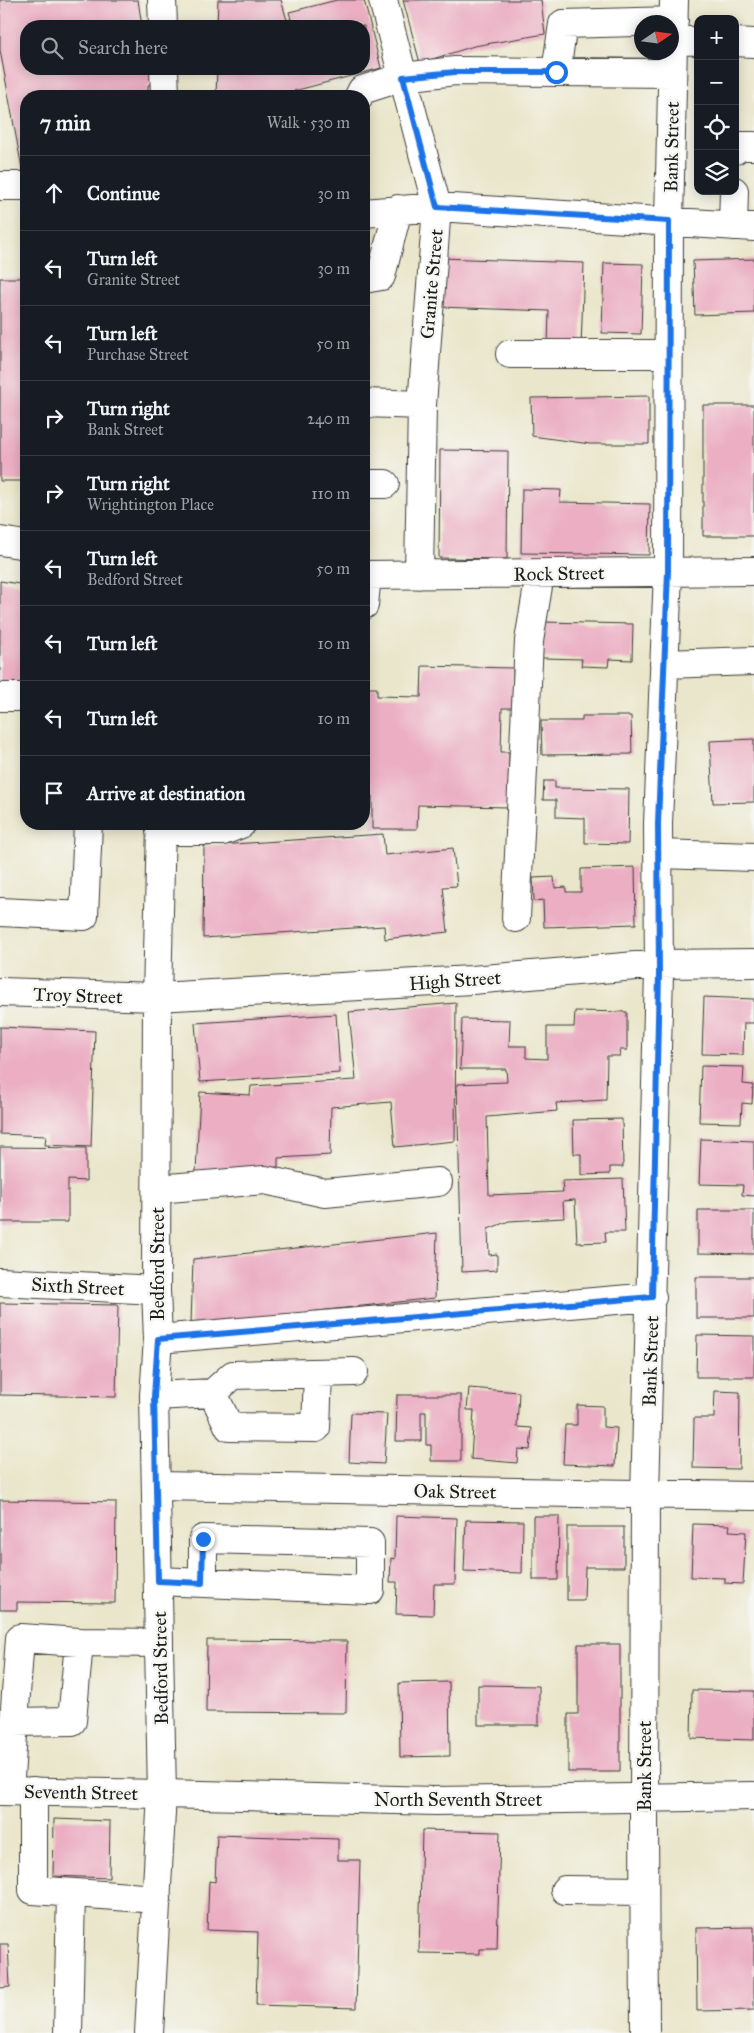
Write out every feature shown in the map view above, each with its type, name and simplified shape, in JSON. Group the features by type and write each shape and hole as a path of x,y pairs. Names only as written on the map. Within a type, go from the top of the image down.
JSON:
{"street":[{"path":"162,0 163,20"},
{"name":"Granite Street","path":"383,0 437,207 422,405 419,575"},
{"path":"556,72 563,24 680,25"},
{"name":"Bank Street","path":"645,2033 645,1495 652,1297 659,964 658,854 668,571 669,221 672,73 680,25"},
{"path":"739,42 754,43"},
{"path":"362,90 403,77 455,72 672,73"},
{"path":"164,75 165,90"},
{"path":"739,146 754,146"},
{"path":"0,186 20,186"},
{"path":"370,212 437,207 743,227 735,195"},
{"path":"370,278 381,276 398,209"},
{"path":"510,354 668,354"},
{"path":"370,403 422,405"},
{"path":"0,541 20,544"},
{"name":"Rock Street","path":"370,575 754,571"},
{"path":"516,918 529,641 540,574"},
{"path":"664,664 754,661"},
{"path":"0,696 20,697"},
{"path":"0,912 84,916 88,830"},
{"name":"Bedford Street","path":"149,2033 162,1794 154,1396 158,1339 156,1290 157,998 161,830"},
{"path":"202,830 226,830"},
{"path":"658,854 754,857"},
{"name":"High Street","path":"157,998 472,980 659,964 754,963"},
{"name":"Troy Street","path":"0,992 157,998"},
{"path":"157,1188 265,1180 326,1192 438,1182"},
{"name":"Sixth Street","path":"0,1282 156,1290"},
{"path":"158,1339 652,1297"},
{"path":"154,1396 213,1393 233,1376 354,1372"},
{"path":"213,1393 229,1427 316,1428 318,1373"},
{"name":"Oak Street","path":"156,1486 754,1496"},
{"path":"158,1581 202,1583 370,1590 370,1543 203,1539 202,1583"},
{"path":"157,1899 33,1890 14,1791 14,1722 20,1638 79,1642 159,1643"},
{"path":"14,1722 72,1721 79,1642"},
{"name":"Seventh Street","path":"14,1791 162,1794"},
{"name":"North Seventh Street","path":"162,1794 435,1801 754,1796"},
{"path":"566,1890 644,1891"},
{"path":"68,2033 71,1893"}],"building":[{"path":"0,0 138,0 141,20 20,20 20,75 151,75 153,84 148,85 148,90 20,90 20,158 0,50"},
{"path":"218,0 281,0 287,20 217,20"},
{"path":"337,0 364,0 369,20 287,20 291,19 289,12"},
{"path":"403,0 541,0 545,34 474,46 420,63"},
{"path":"370,24 381,68 370,71"},
{"path":"217,75 355,75 298,90 216,90"},
{"path":"440,258 584,263 581,348 548,347 549,311 439,307"},
{"path":"754,259 754,313 695,315 693,261"},
{"path":"604,263 643,264 641,334 602,333"},
{"path":"0,278 20,278 20,481 0,481"},
{"path":"649,396 649,444 590,444 532,436 531,398"},
{"path":"703,405 754,405 754,536 703,536"},
{"path":"440,450 508,451 507,559 439,558"},
{"path":"522,489 561,490 560,502 650,504 649,555 521,553"},
{"path":"0,581 20,584 20,685 0,684"},
{"path":"543,622 633,624 632,660 609,659 608,667 581,666 582,659 542,658"},
{"path":"422,666 513,668 513,708 502,708 501,752 509,752 508,807 418,805 417,829 372,829 372,796 370,796 370,688 377,688 377,696 421,697"},
{"path":"582,716 631,716 632,754 542,755 541,721 582,721"},
{"path":"754,739 754,802 713,803 710,741"},
{"path":"544,781 555,781 555,788 629,789 628,844 585,843 585,818 556,817 556,800 543,800"},
{"path":"383,834 385,855 453,848 457,886 443,887 448,932 385,939 384,926 203,938 204,846"},
{"path":"635,867 636,924 544,927 543,900 534,901 533,878 554,877 555,888 566,887 566,892 581,892 581,869"},
{"path":"704,997 754,999 754,1023 744,1023 743,1055 702,1054"},
{"path":"456,1003 455,1141 395,1147 391,1102 331,1107 330,1155 278,1158 278,1167 196,1173 200,1092 250,1095 251,1086 356,1080 349,1012"},
{"path":"575,1011 627,1012 627,1050 619,1050 620,1056 607,1056 606,1100 556,1103 557,1111 487,1117 489,1195 563,1192 562,1181 623,1179 625,1232 605,1232 606,1242 577,1243 575,1200 563,1201 564,1218 509,1221 488,1229 489,1255 497,1254 497,1270 462,1272 457,1084 507,1082 506,1069 460,1069 462,1019 510,1020 509,1046 526,1046 526,1058 547,1059 547,1027 574,1027"},
{"path":"336,1014 340,1073 200,1082 195,1023"},
{"path":"0,1027 95,1031 91,1147 45,1145 46,1136 0,1134"},
{"path":"701,1066 744,1067 743,1084 753,1085 752,1104 742,1103 741,1123 699,1122"},
{"path":"622,1119 623,1167 610,1167 610,1174 581,1175 581,1154 574,1154 573,1120"},
{"path":"701,1139 754,1141 754,1196 742,1195 743,1185 699,1184"},
{"path":"0,1147 86,1148 86,1181 68,1180 68,1222 0,1222"},
{"path":"698,1210 754,1210 754,1254 698,1253"},
{"path":"437,1233 435,1298 191,1325 193,1259"},
{"path":"696,1277 754,1277 754,1318 696,1318"},
{"path":"0,1303 118,1305 116,1397 0,1395"},
{"path":"697,1335 754,1336 754,1377 696,1377"},
{"path":"469,1388 519,1392 517,1427 532,1428 530,1450 518,1449 517,1463 471,1459 474,1410 467,1410"},
{"path":"715,1391 740,1392 739,1469 693,1468 694,1418 714,1418"},
{"path":"397,1395 461,1395 461,1461 431,1461 431,1445 426,1445 426,1412 421,1412 421,1441 396,1441"},
{"path":"577,1405 603,1406 603,1427 617,1428 615,1466 563,1464 565,1425 577,1425"},
{"path":"351,1413 387,1414 384,1464 349,1462"},
{"path":"0,1500 116,1502 115,1603 17,1602 17,1610 0,1610"},
{"path":"396,1516 457,1518 455,1584 434,1584 433,1615 396,1614 397,1582 390,1582 391,1558 395,1559"},
{"path":"533,1516 559,1516 558,1580 533,1580"},
{"path":"466,1520 523,1521 522,1573 464,1571"},
{"path":"693,1524 730,1525 729,1531 746,1532 743,1584 725,1583 725,1578 691,1577"},
{"path":"567,1527 624,1527 624,1567 585,1567 584,1600 567,1600"},
{"path":"207,1640 347,1641 346,1713 206,1712"},
{"path":"578,1644 620,1644 620,1772 568,1772 568,1714 578,1714"},
{"path":"449,1682 450,1756 400,1757 399,1683"},
{"path":"478,1685 539,1686 539,1725 478,1725"},
{"path":"692,1690 754,1691 754,1740 691,1738"},
{"path":"54,1819 110,1821 109,1878 53,1876"},
{"path":"422,1830 500,1832 497,1949 480,1949 480,1954 419,1953"},
{"path":"217,1835 338,1839 338,1860 360,1860 356,2008 256,2005 258,1932 207,1930 209,1881 215,1882"},
{"path":"754,1927 754,2010 697,2011 696,1928"},
{"path":"0,1944 8,1944 10,1987 0,1988"}],"route":[{"path":"203,1539 202,1583 158,1581 154,1396 158,1339 652,1297 659,973 658,824 668,571 669,221 437,207 403,77 455,72 556,72"}]}
